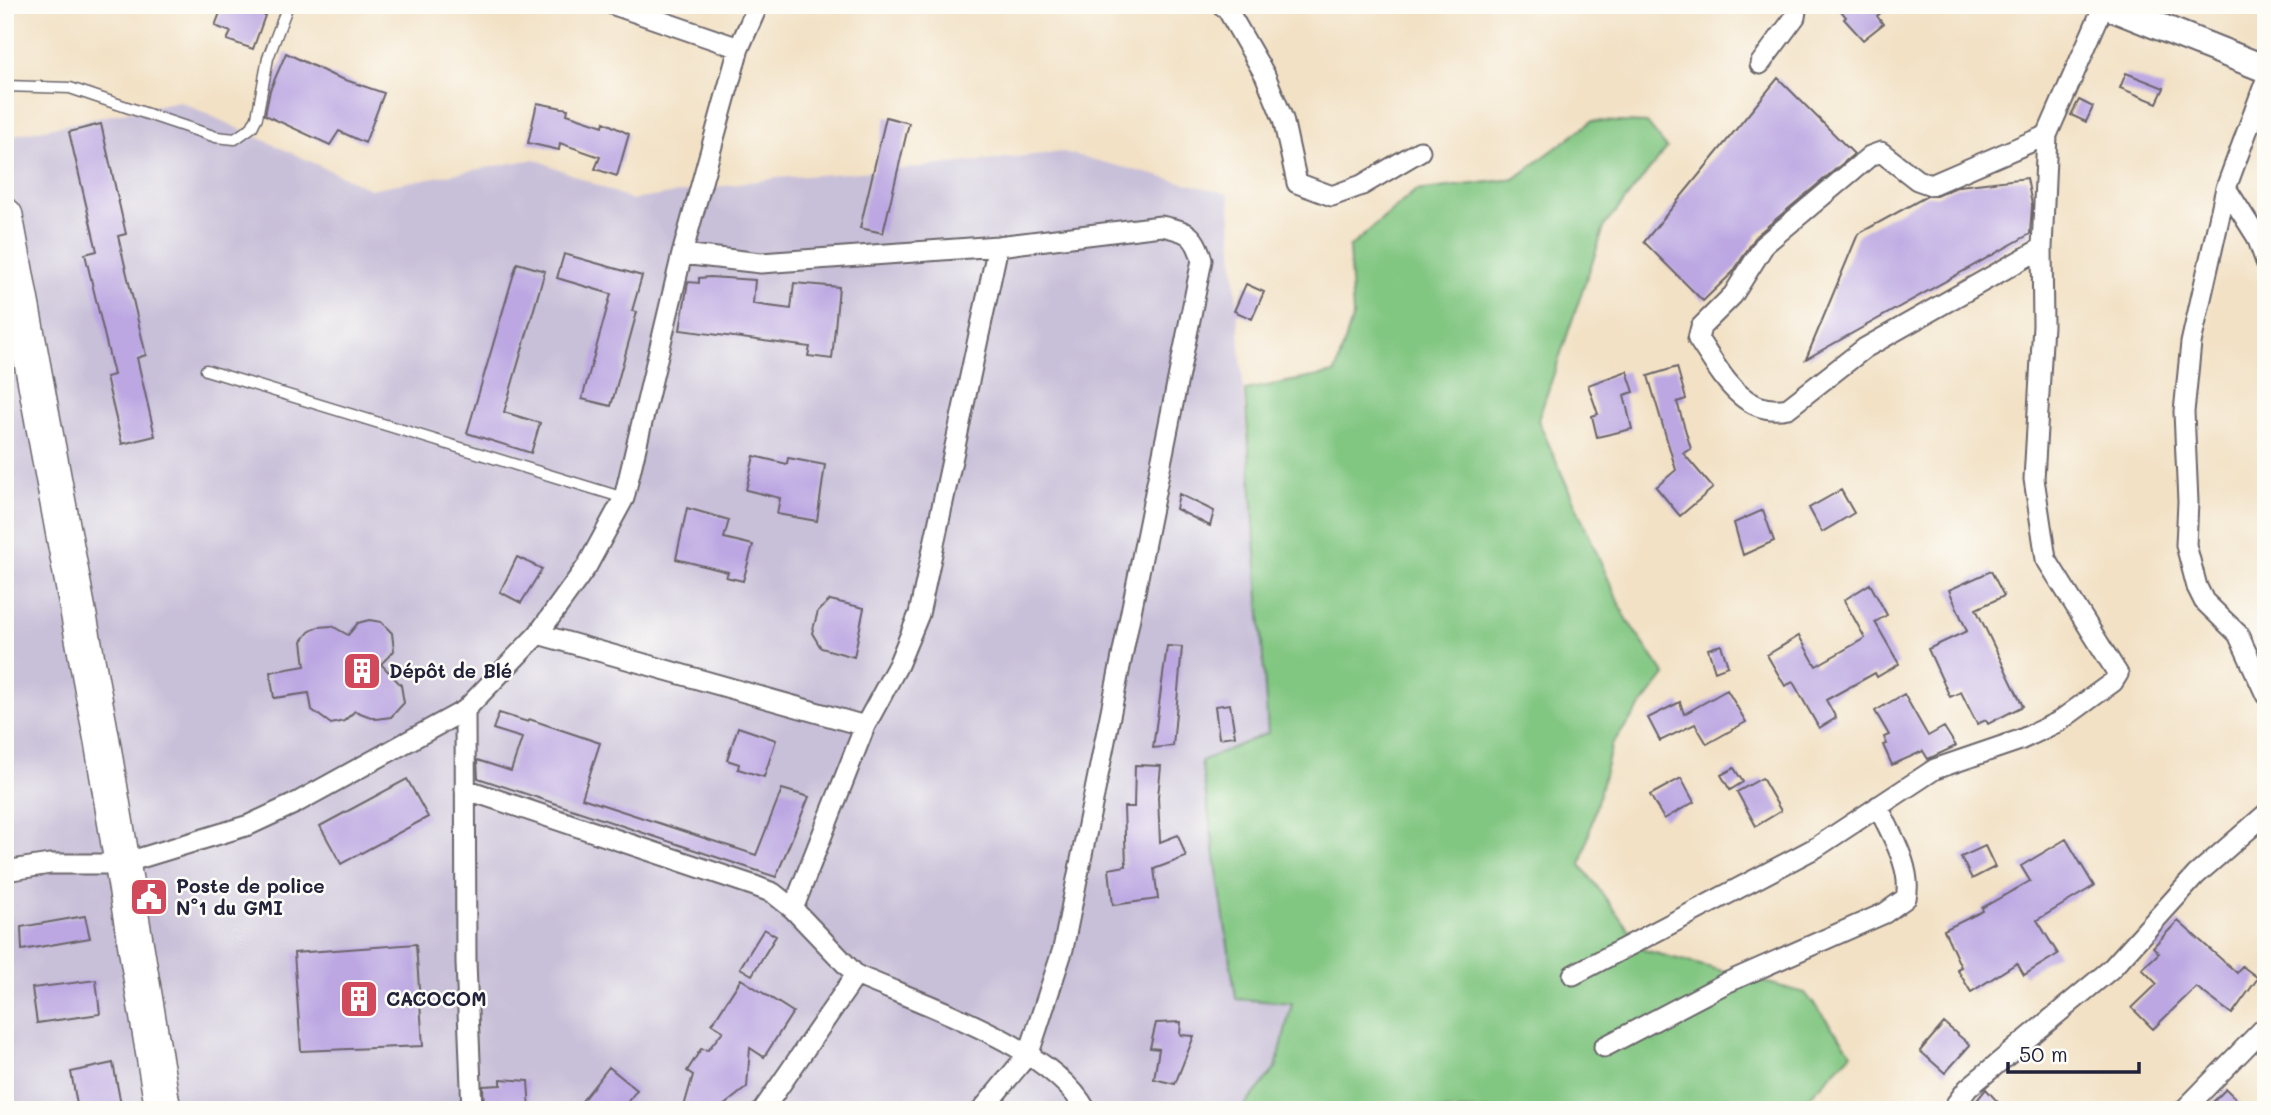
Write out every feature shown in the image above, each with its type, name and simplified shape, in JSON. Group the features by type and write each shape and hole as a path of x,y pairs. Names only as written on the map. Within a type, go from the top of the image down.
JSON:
{"highway":[{"path":"5,216 102,741 163,1110"}],"street":[{"path":"614,5 739,48"},
{"path":"5,870 50,864 121,864 249,825 294,804 465,710 538,634 587,566 624,498 682,254 739,48 758,5"},
{"path":"1222,5 1227,9 1265,75 1283,119 1297,183 1332,196 1362,185 1420,151"},
{"path":"1760,64 1795,18 1797,5"},
{"path":"1573,975 1817,847 1935,769 2021,740 2058,722 2113,682 2118,674 2046,559 2034,479 2043,325 2042,248 2047,135 2105,5 2266,69"},
{"path":"2266,80 2226,188 2191,343 2184,412 2188,502 2186,545 2201,594 2238,634 2266,695"},
{"path":"2042,248 1865,348 1788,408 1776,411 1754,406 1734,390 1698,339 1700,327 1734,295 1765,244 1870,156 1881,152 1917,180 1931,184 2047,135"},
{"path":"2226,188 2257,237 2266,262"},
{"path":"682,254 761,263 998,246 1161,226 1183,230 1198,243 1202,260 1096,770 1065,936 1029,1053 982,1110"},
{"path":"793,909 865,726 898,665 919,614 998,246"},
{"path":"538,634 865,726"},
{"path":"465,710 466,962 472,1110"},
{"path":"465,789 772,893 793,909 856,975 1029,1053 1064,1081 1086,1110"},
{"path":"1604,1047 1726,984 1885,912 1906,898 1909,886 1901,856 1878,806"},
{"path":"1954,1108 1968,1088 2111,969 2196,875 2266,814"},
{"path":"763,1110 856,975"},
{"path":"2184,1110 2266,1026"}],"lane":[{"path":"5,86 71,88 216,137 236,139 253,127 257,117 268,58 288,5"},
{"path":"206,370 624,498"}],"shaded area":[{"path":"179,101 370,189 535,159 632,200 777,178 902,169 1063,152 1229,194 1268,733 1292,1003 1276,1068 1240,1110 5,1110 5,137"}],"green space":[{"path":"1592,121 1647,123 1667,148 1605,225 1538,420 1625,617 1665,675 1612,744 1581,865 1644,950 1805,993 1852,1053 1797,1110 1241,1110 1276,1068 1292,1003 1236,999 1201,761 1268,733 1245,390 1335,373 1353,316 1349,248 1415,191 1514,179"}],"building":[{"path":"223,5 255,5 267,10 253,49 227,40 231,32 215,26"},
{"path":"1849,5 1891,5 1877,16 1883,24 1863,40 1844,19 1846,17 1841,11"},
{"path":"286,53 334,76 384,93 365,143 339,131 330,145 265,115 270,90"},
{"path":"2126,73 2164,88 2157,103 2120,88"},
{"path":"1778,78 1854,154 1757,235 1733,272 1703,301 1644,242"},
{"path":"2079,100 2093,107 2086,122 2071,115"},
{"path":"537,103 568,109 567,114 603,126 604,122 629,134 617,176 595,169 600,157 560,143 559,150 528,143"},
{"path":"886,117 909,123 883,233 860,228"},
{"path":"101,124 126,234 118,236 146,355 137,358 155,436 122,444 106,377 114,375 85,254 97,251 69,132"},
{"path":"2027,178 2032,205 2030,234 1806,359 1858,234 1927,196 1936,196 1959,186"},
{"path":"564,254 642,276 632,311 637,312 611,406 582,399 611,294 557,278"},
{"path":"517,263 545,271 504,412 540,423 531,453 467,433"},
{"path":"699,278 755,280 753,304 791,309 794,283 839,287 832,359 808,356 810,347 680,330 688,282 699,283"},
{"path":"1246,284 1264,292 1252,319 1234,311"},
{"path":"1677,367 1686,399 1677,402 1691,449 1683,453 1713,488 1680,516 1656,487 1676,470 1648,376"},
{"path":"1627,371 1634,392 1624,395 1632,429 1597,437 1592,416 1598,414 1588,385"},
{"path":"754,456 787,464 788,458 825,465 817,521 777,514 780,498 746,490"},
{"path":"1841,490 1854,513 1822,532 1809,508"},
{"path":"1179,494 1214,511 1210,526 1176,509"},
{"path":"687,508 729,520 724,538 753,545 743,581 726,577 728,572 676,559"},
{"path":"1763,510 1774,541 1743,555 1734,523"},
{"path":"517,557 542,569 521,603 500,592"},
{"path":"1991,571 2004,596 1976,609 2023,706 1988,724 1986,720 1977,724 1961,692 1950,697 1928,649 1967,631 1949,590"},
{"path":"1870,584 1887,615 1875,622 1899,664 1877,677 1875,673 1826,700 1836,718 1819,728 1793,682 1785,686 1767,655 1799,636 1816,666 1865,638 1844,600"},
{"path":"830,600 864,608 854,657 821,648 812,633 818,611"},
{"name":"Dépôt de Blé","path":"369,620 381,622 392,633 394,651 381,664 401,685 404,703 391,717 376,719 355,711 344,721 331,724 312,710 309,693 274,698 270,672 305,666 302,641 309,632 318,627 332,626 348,635 358,623"},
{"path":"1721,645 1728,666 1715,671 1708,649"},
{"path":"1167,646 1182,647 1173,746 1153,748"},
{"path":"1727,690 1746,722 1707,744 1695,724 1660,741 1648,718 1680,702 1684,714"},
{"path":"1904,694 1928,736 1944,727 1956,746 1928,759 1923,751 1892,765 1883,745 1887,744 1884,737 1889,735 1875,711"},
{"path":"1230,704 1235,736 1219,738 1215,706"},
{"path":"499,713 528,722 529,719 600,743 582,798 756,855 782,789 809,797 776,877 478,778 477,760 511,771 522,738 493,729"},
{"path":"738,727 776,740 764,777 738,769 739,764 727,760"},
{"path":"1135,765 1161,766 1158,797 1160,842 1178,835 1186,857 1154,869 1158,899 1113,905 1109,869 1126,866 1124,807 1134,807"},
{"path":"1734,768 1743,782 1730,790 1721,775"},
{"path":"1681,778 1694,802 1664,819 1650,795"},
{"path":"1762,778 1781,811 1756,826 1737,792"},
{"path":"407,779 428,817 341,864 320,826"},
{"path":"2066,839 2094,886 2037,920 2058,954 2024,975 2017,963 1971,992 1957,969 1961,967 1944,930 1983,911 1982,908 2030,881 2021,866"},
{"path":"1985,846 1995,867 1972,879 1961,857"},
{"path":"85,916 90,938 22,950 21,927"},
{"path":"2178,921 2237,973 2242,966 2258,978 2232,1014 2196,987 2153,1029 2132,1008 2157,984 2142,969 2159,953 2153,947"},
{"path":"764,929 776,936 752,975 740,968"},
{"name":"CACOCOM","path":"416,944 423,1046 301,1051 294,953"},
{"path":"741,979 793,1012 764,1057 750,1048 747,1087 718,1110 683,1110 693,1075 687,1071 701,1049 708,1050 723,1031 712,1024"},
{"path":"96,980 100,1014 37,1023 32,988"},
{"path":"1181,1022 1180,1035 1194,1036 1175,1084 1154,1079 1159,1049 1150,1048 1156,1023"},
{"path":"1944,1023 1970,1045 1945,1073 1920,1051"},
{"path":"113,1063 122,1110 78,1110 71,1072"},
{"path":"609,1067 637,1090 621,1110 575,1110"},
{"path":"501,1079 528,1081 530,1110 484,1110 483,1086 501,1085"},
{"path":"1986,1089 2005,1110 1969,1110"},
{"path":"2226,1089 2247,1110 2205,1110"}],"place":[{"name":"Dépôt de Blé","path":"362,671"},
{"name":"Poste de police N°1 du GMI","path":"149,897"},
{"name":"CACOCOM","path":"359,999"}]}
